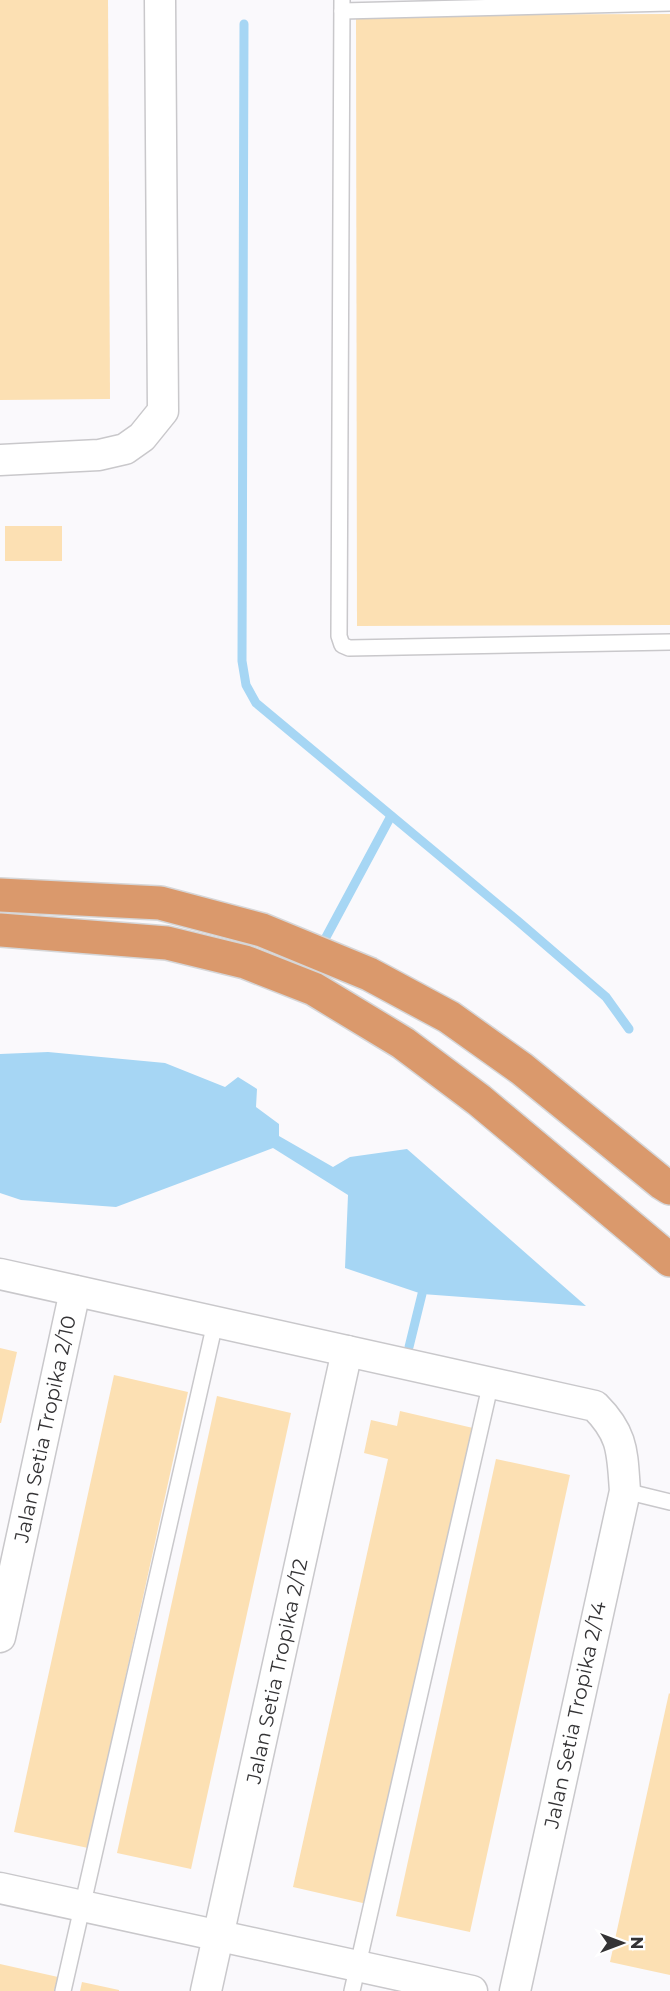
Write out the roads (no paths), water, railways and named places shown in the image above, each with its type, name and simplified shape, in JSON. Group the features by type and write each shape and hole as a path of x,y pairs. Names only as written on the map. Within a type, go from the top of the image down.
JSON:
{"highway":[{"path":"0,896 160,903 262,930 369,974 449,1017 522,1069 670,1188"},
{"path":"0,930 167,943 244,962 314,989 403,1043 470,1093 670,1260"}],"street":[{"path":"0,460 99,455 125,449 142,437 163,411 159,0"},
{"path":"0,1274 491,1382"},
{"name":"Jalan Setia Tropika 2/10","path":"0,1637 75,1291"},
{"name":"Jalan Setia Tropika 2/12","path":"206,1991 347,1351"},
{"name":"Jalan Setia Tropika 2/14","path":"491,1382 595,1406 609,1420 618,1438 625,1491 515,1991"},
{"path":"0,1888 218,1937 355,1978 472,1991"}],"lane":[{"path":"670,3 342,5 339,624 342,645 349,648 670,642"},
{"path":"63,1991 215,1323"},
{"path":"355,1978 491,1382"},
{"path":"625,1491 670,1502"}],"water":[{"path":"48,1052 165,1063 225,1087 238,1077 257,1089 256,1107 279,1124 279,1136 333,1167 350,1157 407,1149 586,1306 422,1294 345,1268 348,1195 273,1148 116,1207 21,1200 0,1193 0,1054"}],"waterway":[{"path":"244,24 242,661 246,685 256,703 606,997 629,1029"},
{"path":"325,939 391,816"},
{"path":"409,1347 422,1294"}]}
